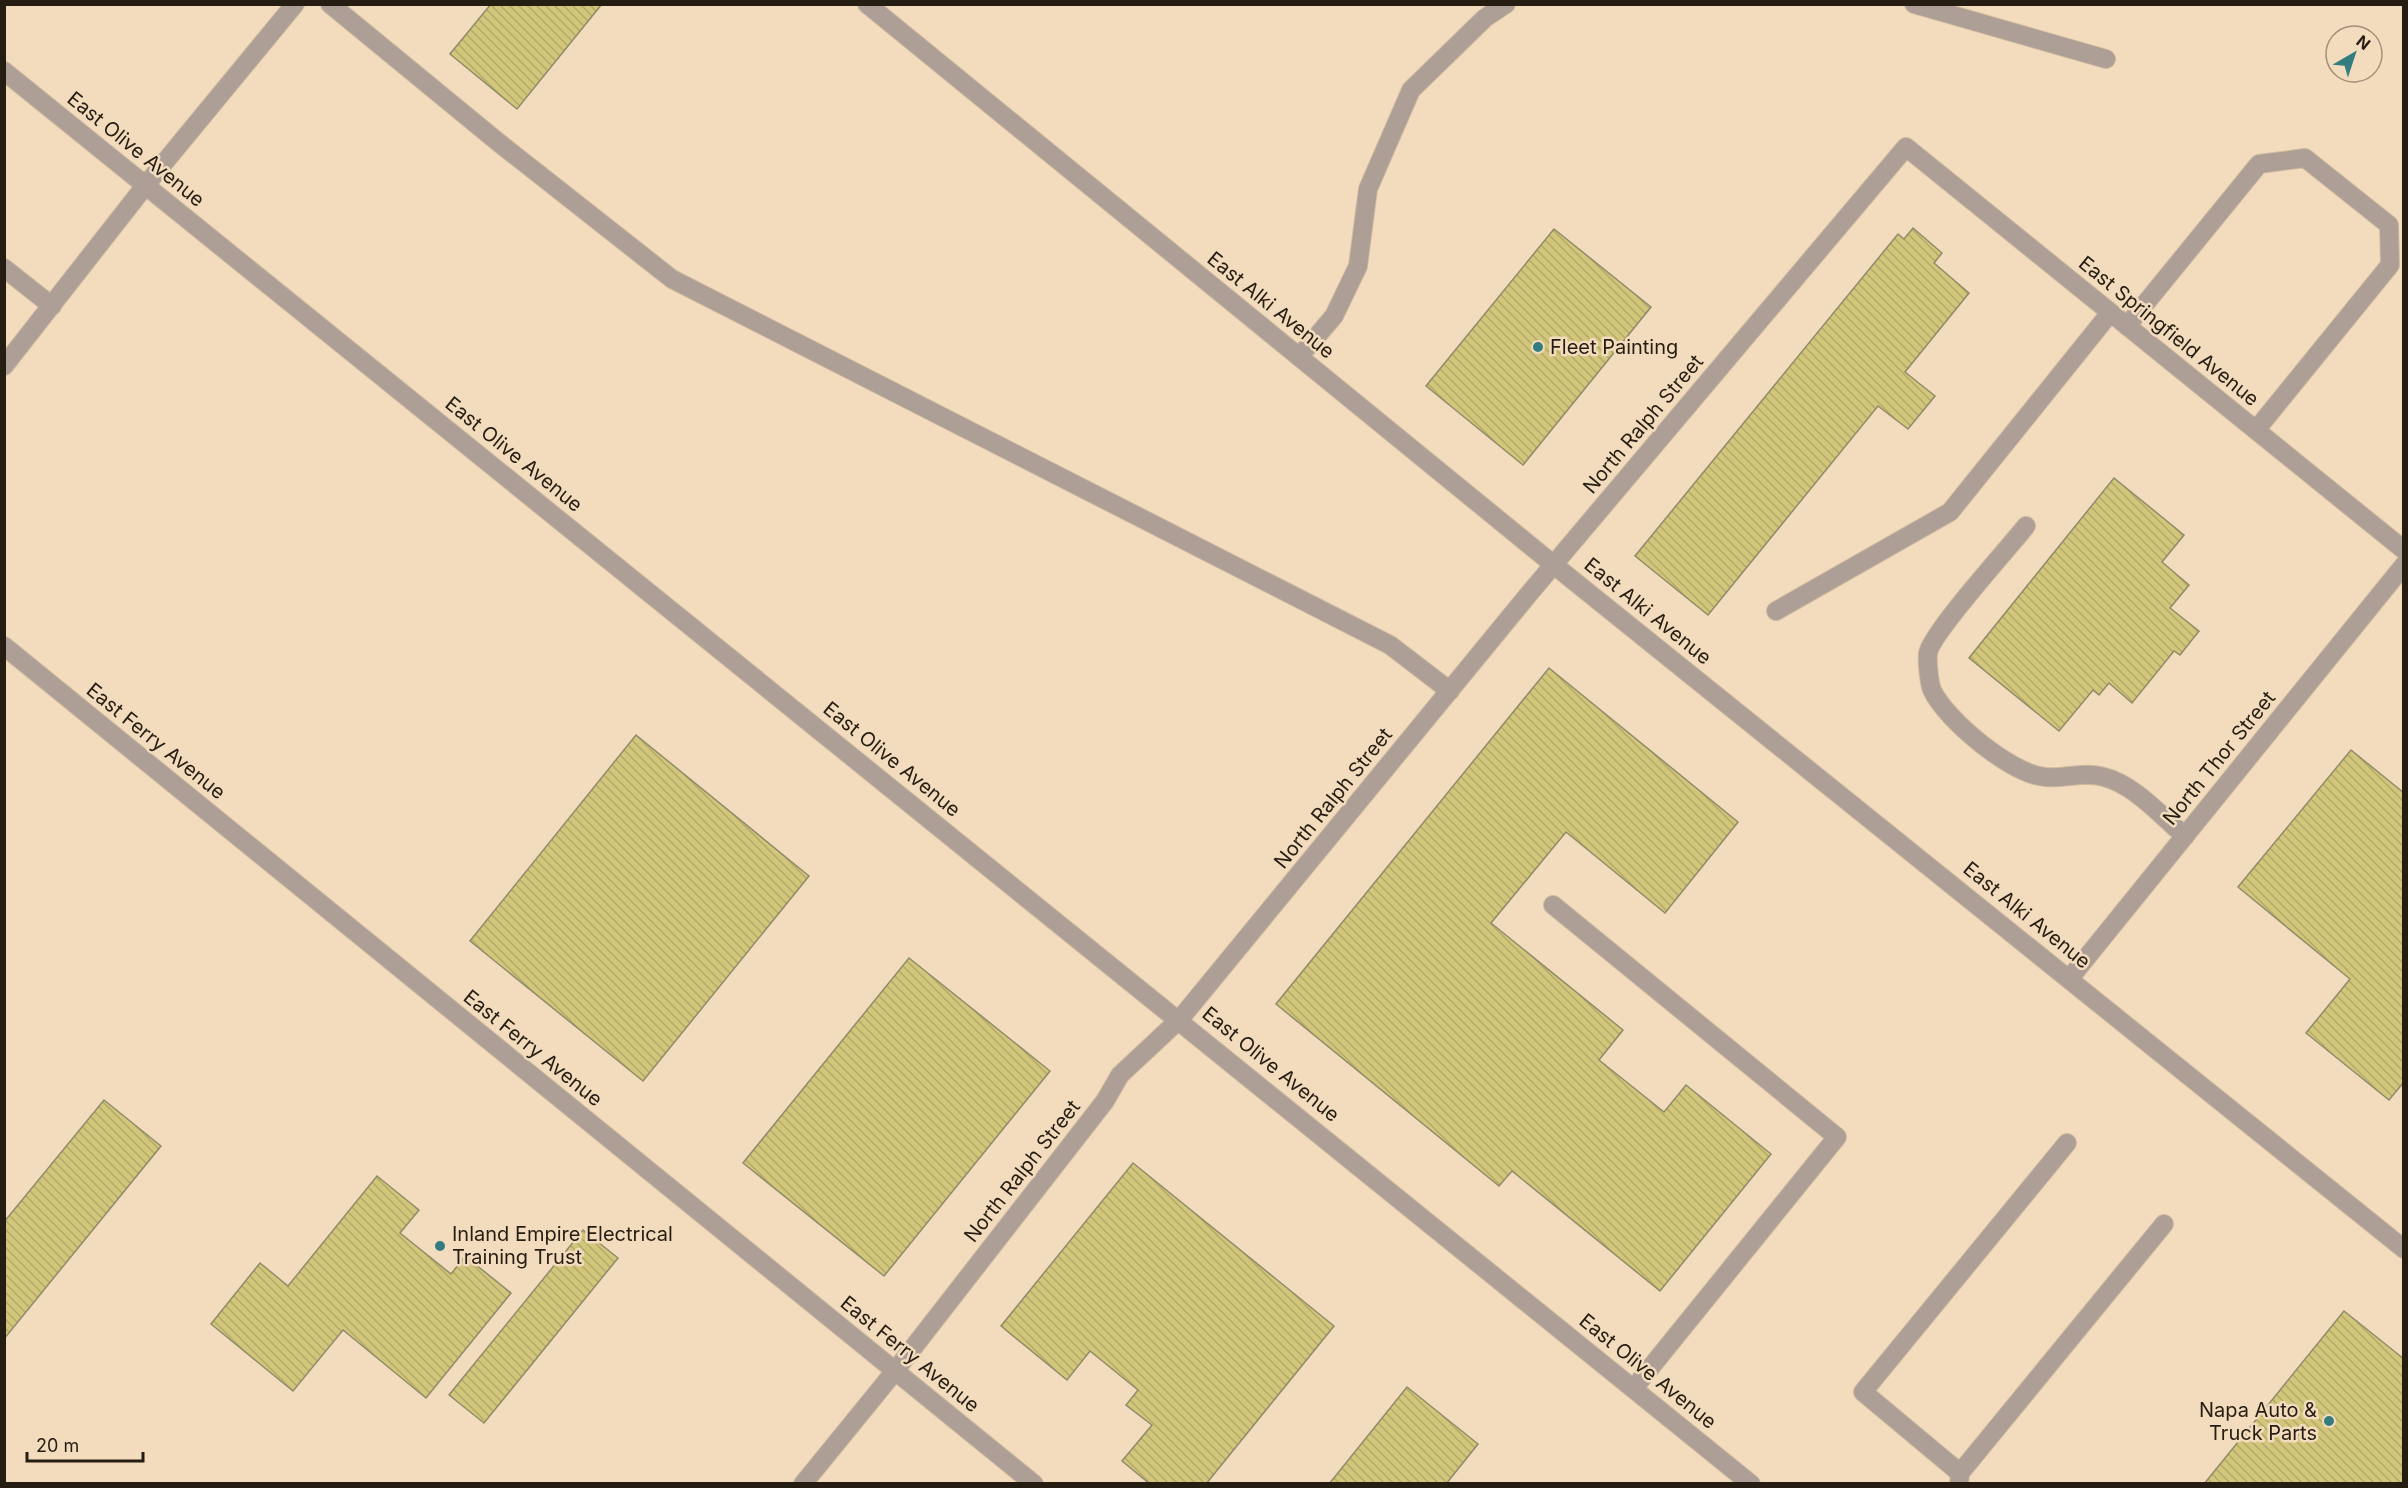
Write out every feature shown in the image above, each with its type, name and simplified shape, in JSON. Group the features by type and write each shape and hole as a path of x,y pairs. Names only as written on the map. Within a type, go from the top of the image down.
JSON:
{"street":[{"path":"4,366 145,186 295,4"},
{"path":"330,4 498,142 672,279 1390,645 1450,691"},
{"name":"East Alki Avenue","path":"867,4 1554,565 2070,978 2403,1249"},
{"path":"1299,357 1334,316 1358,266 1368,189 1411,90 1485,18 1506,4"},
{"path":"1914,4 2106,59"},
{"name":"East Olive Avenue","path":"4,71 1180,1019 1751,1484"},
{"name":"North Ralph Street","path":"803,1484 895,1371 1104,1101 1120,1074 1180,1019 1554,565 1906,147"},
{"name":"East Springfield Avenue","path":"1906,147 2403,550"},
{"path":"2127,326 2259,164 2305,158 2389,225 2390,265 2256,430"},
{"path":"4,268 52,306"},
{"path":"1776,611 1950,512 2110,313"},
{"path":"2026,526 1941,630 1928,653 1931,689 1955,722 2019,770 2045,777 2080,774 2104,776 2128,788 2185,836"},
{"name":"North Thor Street","path":"2070,978 2403,566"},
{"name":"East Ferry Avenue","path":"4,646 1034,1484"},
{"path":"1553,905 1837,1137 1634,1388"},
{"path":"2067,1143 1863,1392 1960,1478 2164,1224"}],"building":[{"path":"491,4 602,4 517,109 450,54"},
{"path":"1913,228 1942,253 1934,263 1969,293 1905,372 1935,396 1908,429 1878,406 1708,615 1635,556 1898,234 1904,239"},
{"name":"Fleet Painting","path":"1554,229 1651,307 1523,465 1426,386"},
{"path":"2114,478 2184,535 2162,562 2189,585 2170,608 2199,631 2180,655 2174,651 2132,703 2109,683 2099,695 2093,690 2059,731 1969,658"},
{"path":"1549,668 1738,822 1665,913 1566,832 1491,923 1623,1030 1599,1060 1664,1112 1686,1085 1771,1154 1660,1291 1512,1171 1499,1186 1276,1004"},
{"path":"636,735 809,876 643,1081 470,941"},
{"path":"2351,750 2404,793 2404,1082 2389,1100 2306,1033 2350,979 2238,887"},
{"path":"909,958 1050,1071 884,1276 743,1163"},
{"path":"104,1100 161,1146 4,1339 4,1222"},
{"path":"1133,1163 1334,1326 1206,1484 1150,1484 1122,1461 1152,1425 1126,1405 1138,1390 1090,1351 1067,1380 1001,1326"},
{"path":"377,1176 419,1210 400,1233 451,1274 465,1256 511,1293 426,1398 343,1330 293,1391 211,1324 260,1263 288,1286"},
{"path":"583,1230 618,1258 484,1423 449,1395"},
{"name":"Napa Auto & Truck Parts","path":"2344,1311 2404,1359 2404,1484 2204,1484"},
{"path":"1407,1387 1478,1444 1446,1484 1329,1484"}],"place":[{"name":"Fleet Painting","path":"1538,347"},
{"name":"Inland Empire Electrical Training Trust","path":"440,1246"},
{"name":"Napa Auto & Truck Parts","path":"2329,1421"}]}
